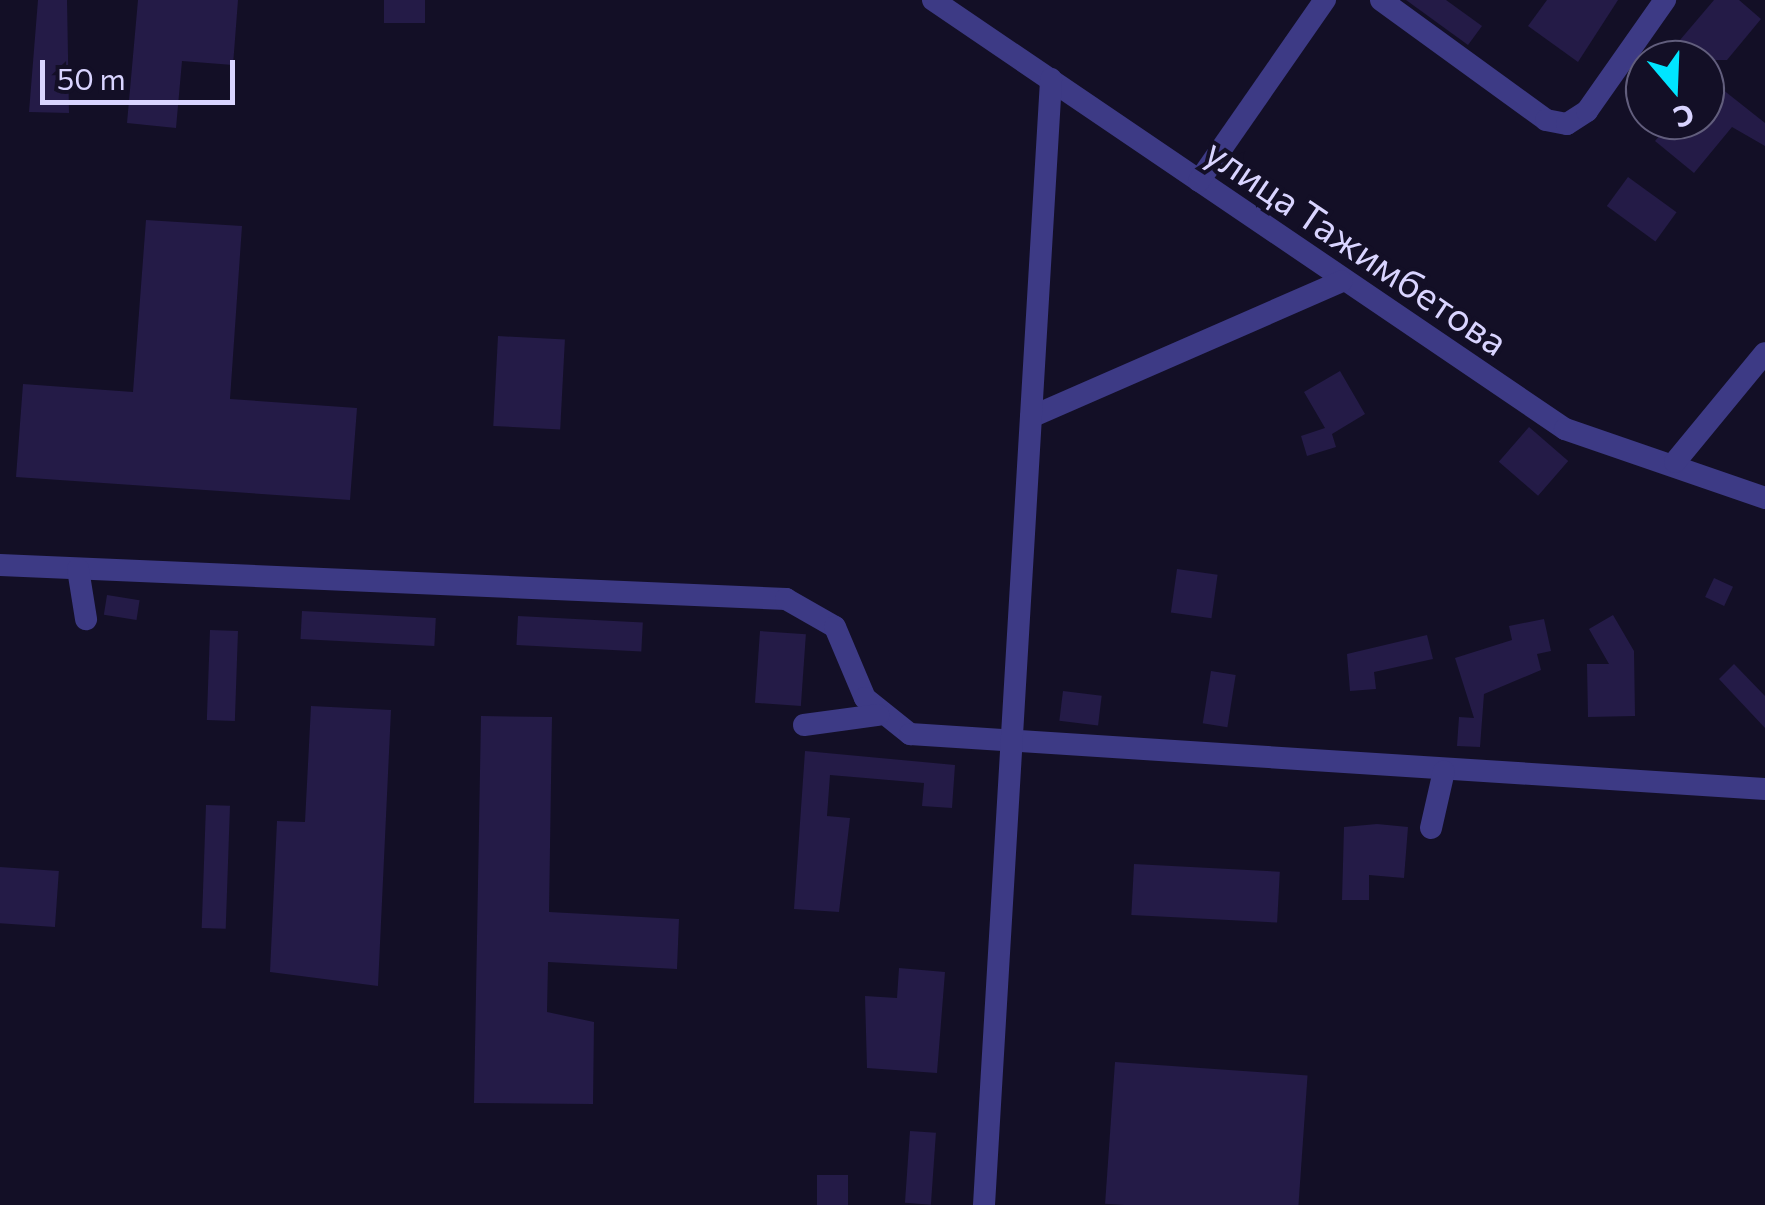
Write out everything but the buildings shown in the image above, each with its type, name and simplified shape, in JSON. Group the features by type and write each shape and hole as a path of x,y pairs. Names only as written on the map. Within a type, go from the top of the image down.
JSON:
{"street":[{"name":"улица Тажимбетова","path":"933,0 1342,281 1566,429 1638,460 1674,462 1765,498"},
{"path":"1199,181 1325,0"},
{"path":"1380,0 1546,120 1567,124 1587,110 1665,0"},
{"path":"984,1205 1051,79"},
{"path":"1031,417 1342,281"},
{"path":"1674,462 1765,353"},
{"path":"0,566 786,599 835,627 878,715 910,734 1444,771 1765,788"},
{"path":"78,568 86,619"},
{"path":"804,725 878,715"},
{"path":"1432,828 1444,771"}]}
